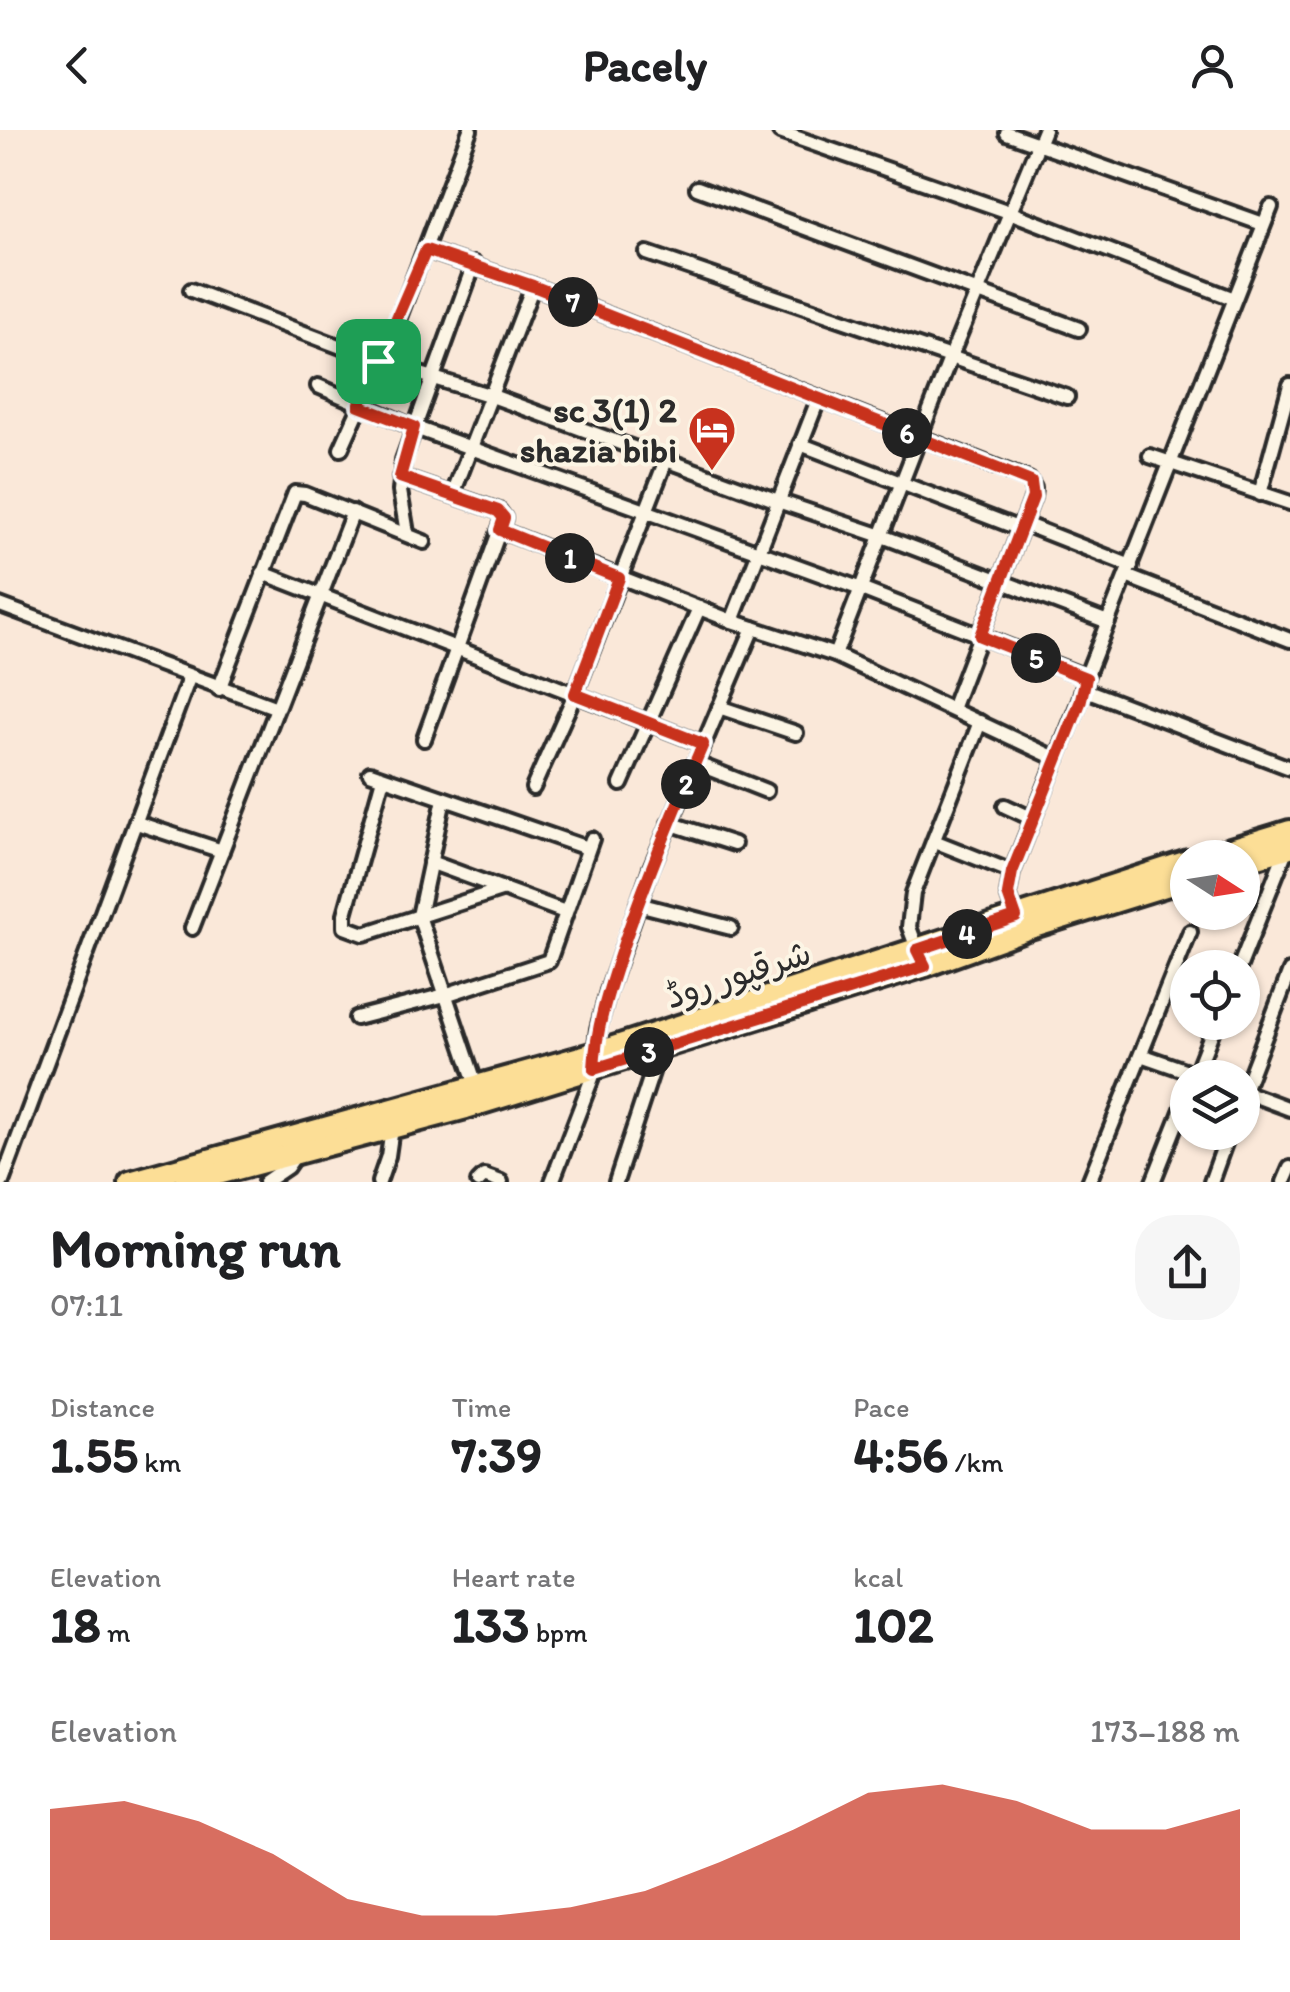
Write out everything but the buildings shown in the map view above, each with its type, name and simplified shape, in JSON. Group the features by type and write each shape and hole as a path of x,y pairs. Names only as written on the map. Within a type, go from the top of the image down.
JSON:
{"main road":[{"path":"1260,844 1289,837"},
{"path":"1260,852 1289,837"},
{"name":"شرقپور روڈ","path":"130,1182 476,1085 660,1048 921,958 1101,886 1170,866"},
{"name":"شرقپور روڈ","path":"188,1182 392,1128 921,958 1170,885"}],"street":[{"path":"341,449 426,250 470,130"},
{"path":"780,132 1010,212 1232,298"},
{"path":"1007,133 1041,137 1263,224"},
{"path":"835,655 1041,137"},
{"path":"697,188 1079,329"},
{"path":"1016,917 1008,894 1012,872 1172,464 1232,298 1271,206"},
{"path":"426,250 533,286 1029,480 1034,492 952,708"},
{"path":"647,253 1067,398"},
{"path":"407,533 400,477 414,427 474,264"},
{"path":"453,494 533,286"},
{"path":"191,290 378,361 492,396 778,502 882,536 1108,622"},
{"path":"1260,494 1286,413 1290,385"},
{"path":"318,386 414,427 861,589 980,636 1172,725 1290,768"},
{"path":"732,621 818,400"},
{"path":"800,444 1021,526 1290,640"},
{"path":"1150,456 1290,503"},
{"path":"533,788 575,694 666,460"},
{"path":"400,477 501,512 504,520 424,739"},
{"path":"219,689 294,493 353,512 424,542"},
{"path":"192,928 353,512"},
{"path":"500,530 732,621 835,655 1057,759"},
{"path":"264,573 703,744"},
{"path":"0,604 277,708"},
{"path":"620,784 699,608"},
{"path":"552,1182 594,1061 608,991 638,904 753,628"},
{"path":"2,1182 189,678"},
{"path":"719,707 796,733"},
{"path":"921,958 909,928 910,906 980,722"},
{"path":"695,763 766,791"},
{"path":"356,1018 445,995 549,961 589,844 377,776 345,927 364,934 504,889"},
{"path":"444,799 419,916 476,1085"},
{"path":"1005,806 1033,819"},
{"path":"137,822 222,850"},
{"path":"669,823 734,844"},
{"path":"1245,950 1289,837"},
{"path":"934,841 1012,872"},
{"path":"430,862 566,912"},
{"path":"638,904 731,928"},
{"path":"1090,1182 1190,932"},
{"path":"1256,1060 1290,971"},
{"path":"616,1182 660,1048"},
{"path":"1141,1054 1170,1065"},
{"path":"1260,1098 1290,1108"},
{"path":"379,1182 392,1128"},
{"path":"1152,1182 1170,1138"},
{"path":"1210,1182 1222,1150"},
{"path":"264,1182 286,1167 297,1153"},
{"path":"1284,1182 1290,1168"},
{"path":"478,1182 484,1176 501,1182"}],"place":[{"name":"sc 3(1) 2 shazia bibi","path":"712,472"}],"route":[{"path":"426,250 533,286 1029,480 1033,497 980,636 1086,678 1080,703 1012,872 1008,894 1016,917 917,950 925,966 594,1069 598,1028 608,991 651,868 703,744 575,694 619,578 500,530 504,518 498,511 400,477 414,427 359,406 378,361 426,250"}]}
